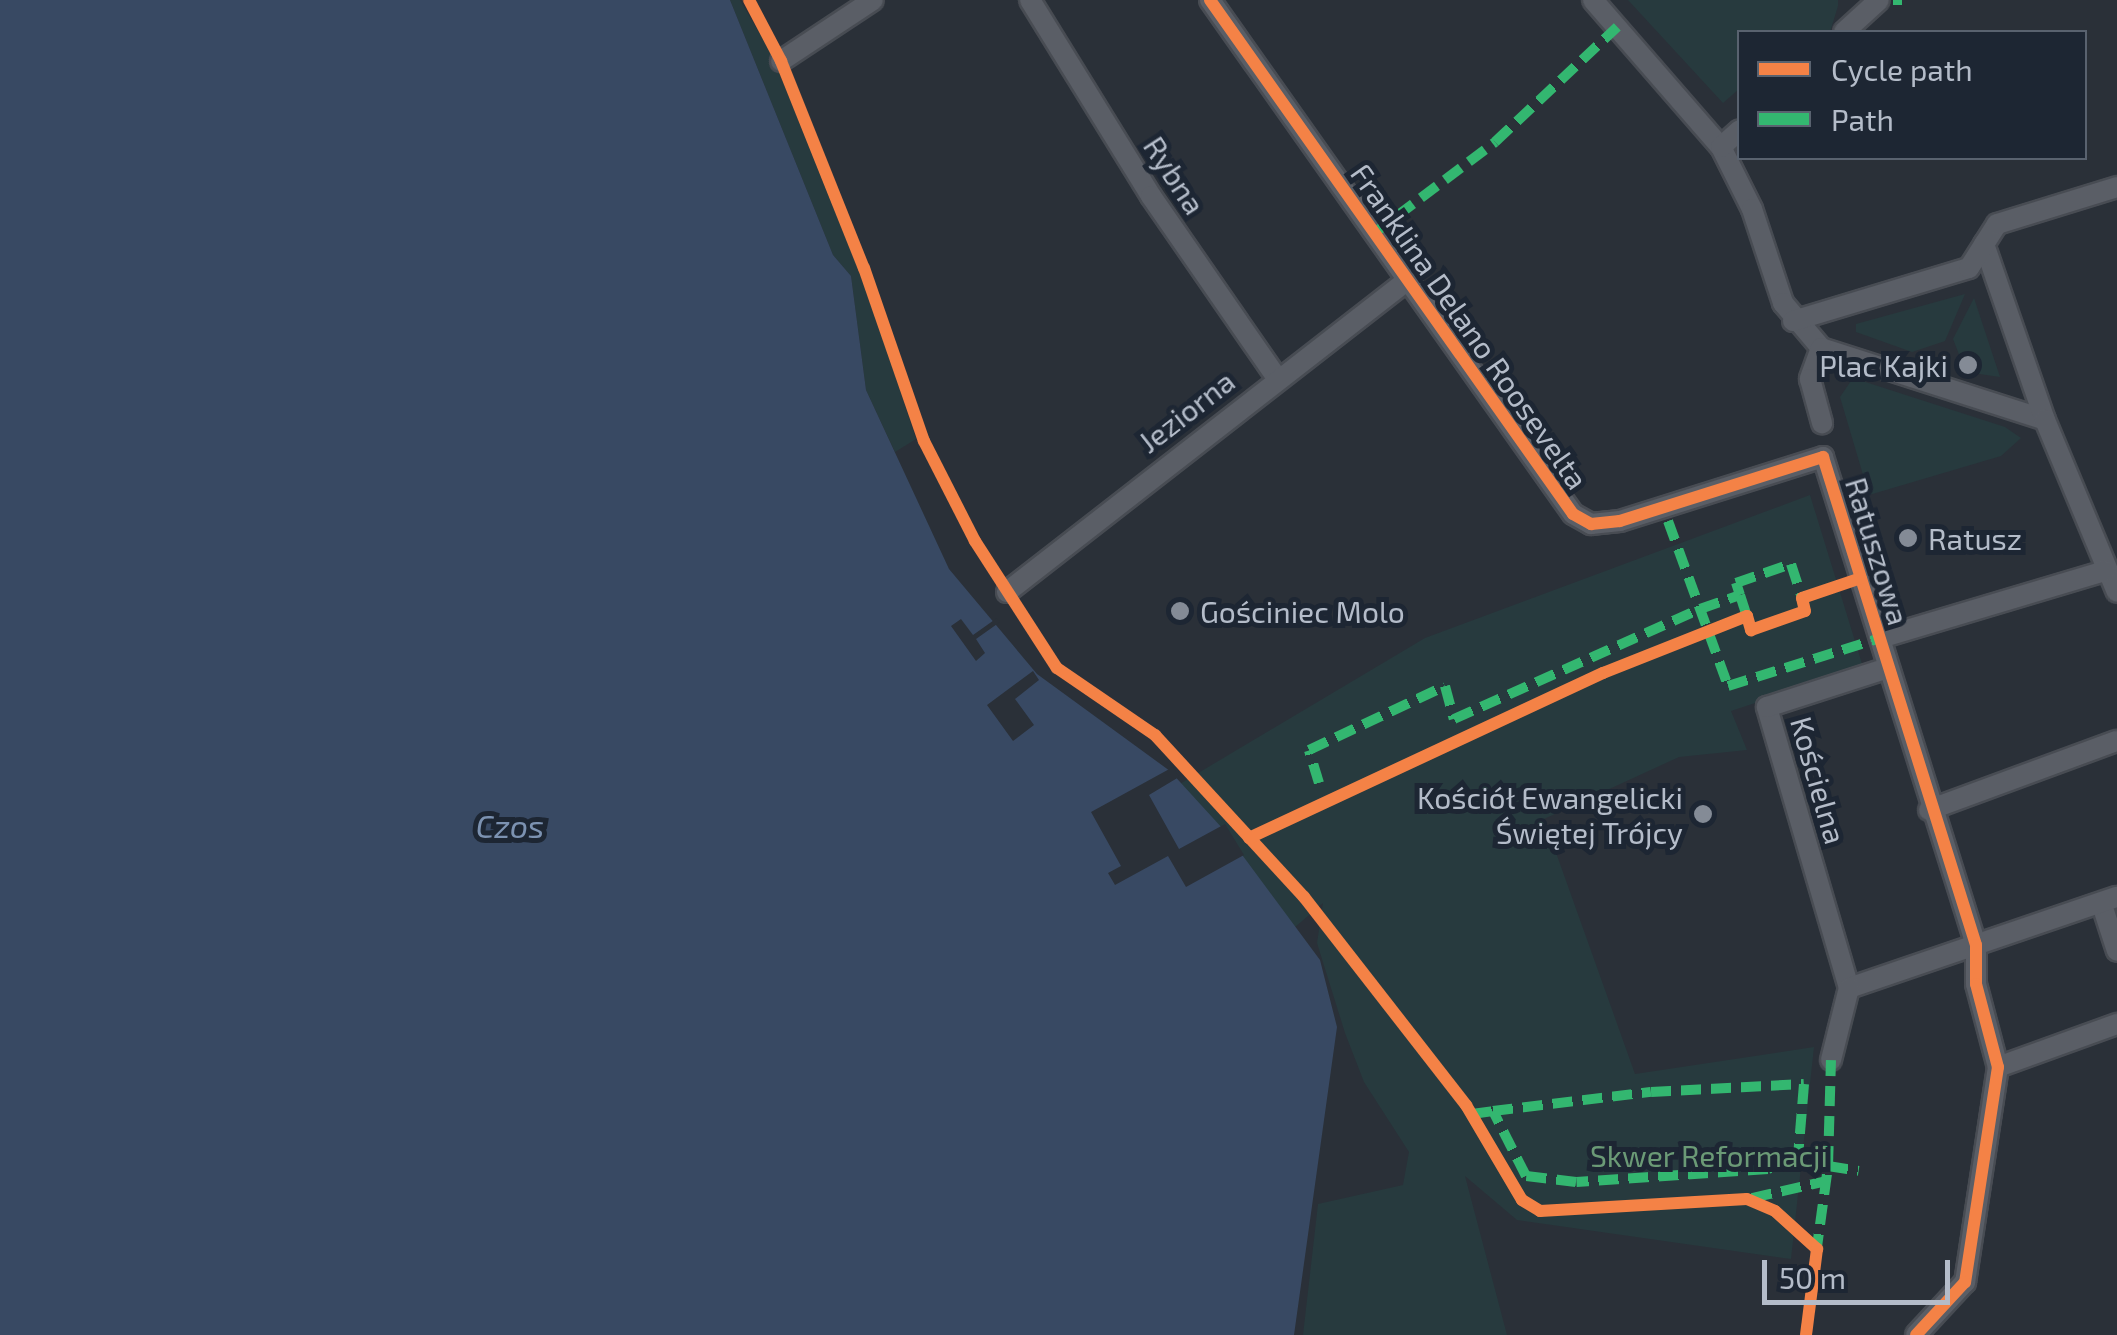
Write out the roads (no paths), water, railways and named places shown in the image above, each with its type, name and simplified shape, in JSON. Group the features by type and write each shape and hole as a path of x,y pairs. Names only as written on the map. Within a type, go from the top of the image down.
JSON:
{"street":[{"path":"781,61 874,0"},
{"name":"Rybna","path":"1030,0 1152,196 1277,378"},
{"name":"Franklina Delano Roosevelta","path":"1210,0 1405,282 1573,514 1591,524 1664,509 1823,457"},
{"path":"1593,0 1721,146 1793,321 1822,348 2046,420"},
{"path":"1846,30 1880,0"},
{"path":"1721,146 1737,133"},
{"path":"1793,321 1969,268 1997,224 2117,187"},
{"path":"1984,244 2046,420 2117,592"},
{"name":"Jeziorna","path":"1008,592 1277,378 1405,282"},
{"path":"1822,348 1810,380 1822,423"},
{"name":"Ratuszowa","path":"1823,457 1880,638 1928,810 1976,944 1976,984 1998,1067"},
{"path":"1880,638 2105,570"},
{"name":"Kościelna","path":"1849,988 1767,707 1886,669"},
{"path":"1928,810 2117,741"},
{"path":"1830,1060 1849,988 2109,901 2117,951"},
{"path":"1916,1335 1965,1282 1998,1067 2117,1024"}],"water":[{"name":"Czos","path":"0,0 730,0 833,255 851,276 866,390 949,569 1037,674 1170,771 1223,829 1320,960 1337,1027 1294,1335 0,1335"}],"place":[{"name":"Plac Kajki","path":"1968,365"},
{"name":"Ratusz","path":"1908,538"},
{"name":"Gościniec Molo","path":"1180,611"},
{"name":"Kościół Ewangelicki Świętej Trójcy","path":"1703,814"}],"park label":[{"name":"Skwer Reformacji","path":"1709,1155"}]}
